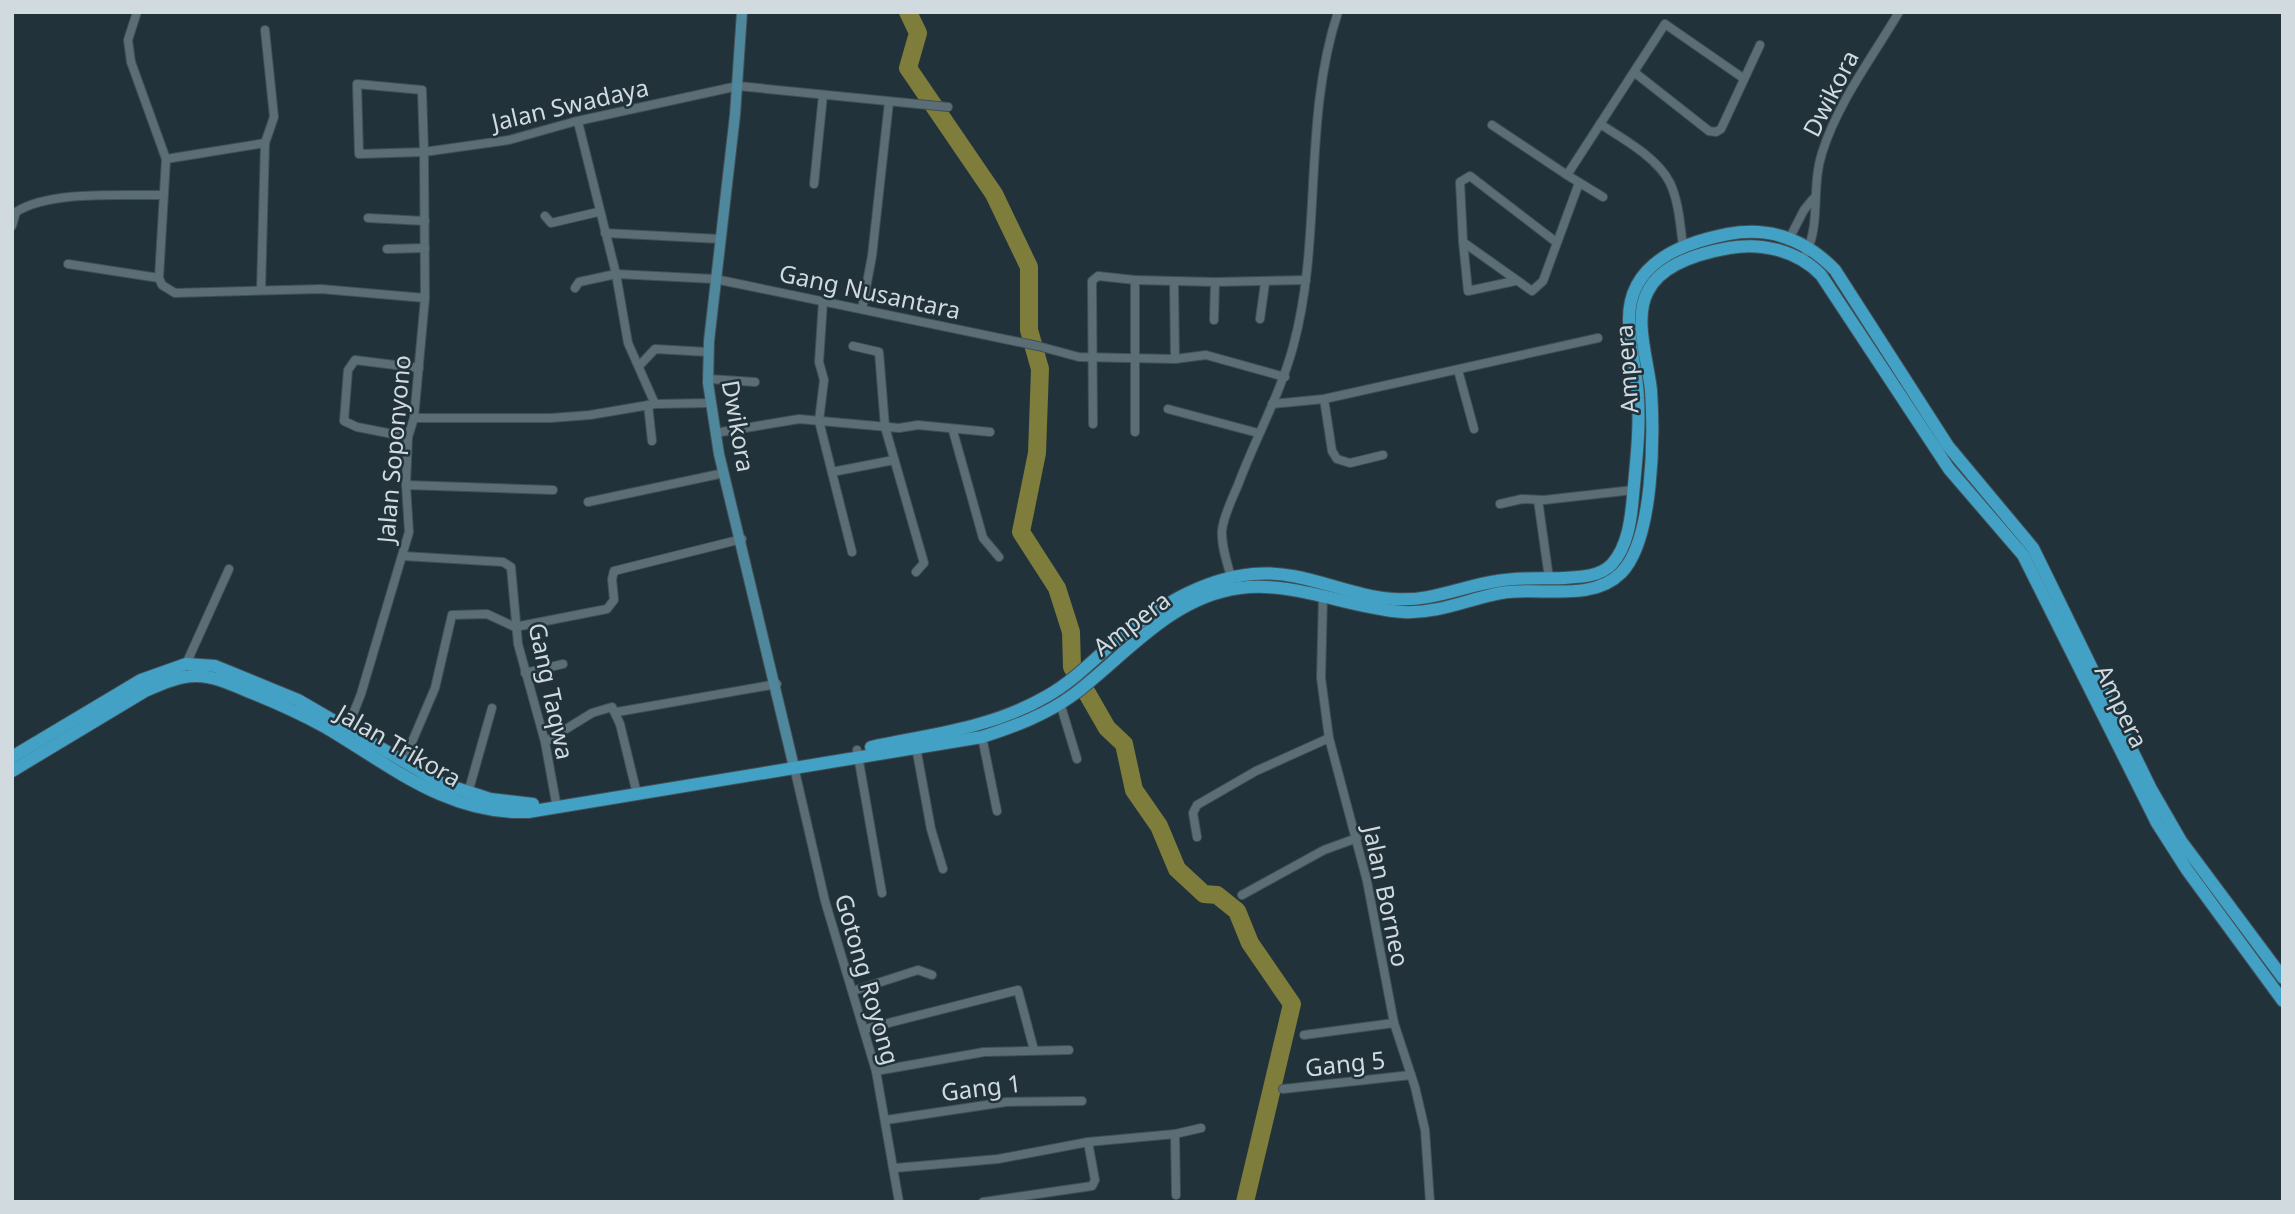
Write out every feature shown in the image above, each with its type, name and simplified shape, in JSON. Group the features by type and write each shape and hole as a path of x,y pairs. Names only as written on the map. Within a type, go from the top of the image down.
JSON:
{"main road":[{"name":"Ampera","path":"858,753 982,737 1017,725 1060,704 1069,690 1159,608 1231,577 1255,573 1289,575 1390,599 1410,600 1499,580 1596,574 1610,566 1626,536 1633,490 1638,396 1629,322 1635,285 1654,263 1683,246 1745,232 1790,237 1809,247 1843,281 1962,466 2033,548 2151,789 2192,866 2283,978"},
{"name":"Ampera","path":"1094,669 1177,612 1222,592 1285,588 1392,611 1421,611 1502,593 1575,591 1597,587 1615,579 1635,551 1647,499 1652,416 1642,315 1646,294 1665,272 1706,253 1741,246 1785,252 1803,259 1830,287 1949,469 2022,555 2143,796 2283,1000"},
{"path":"1254,588 1255,573"},
{"name":"Jalan Trikora","path":"12,771 141,680 186,664 215,666 241,674 348,727 403,763 468,793 509,803 556,805"},
{"name":"Jalan Trikora","path":"12,757 145,691 180,678 203,677 228,683 281,704 425,789 457,803 509,813 794,764"},
{"name":"Ampera","path":"794,764 858,753 994,722 1069,690"}],"street":[{"path":"137,12 128,40 131,62 166,159 159,278 162,285 175,293 321,289 425,298"},
{"name":"Dwikora","path":"742,12 737,86 708,352 710,404 794,764"},
{"path":"1231,577 1222,530 1258,433 1285,377 1306,280 1319,93 1324,55 1338,12"},
{"name":"Dwikora","path":"1803,259 1814,231 1813,199 1822,153 1840,112 1899,12"},
{"path":"1567,175 1665,24 1742,78"},
{"path":"261,290 265,143 274,117 265,30"},
{"path":"1634,72 1714,132 1721,129 1742,78 1760,45"},
{"path":"357,84 416,87 422,90 424,152 359,154 357,84"},
{"name":"Jalan Swadaya","path":"424,152 509,140 737,86 948,107"},
{"path":"814,184 823,95"},
{"path":"862,309 872,256 889,102"},
{"path":"578,122 598,212 616,274 628,343 652,404 652,441"},
{"path":"1600,124 1624,139 1668,179 1678,213 1683,246"},
{"path":"1492,125 1603,197"},
{"path":"166,159 265,143"},
{"name":"Jalan Soponyono","path":"348,727 362,694 410,532 406,485 408,437 414,418 425,298 424,152"},
{"path":"1515,281 1468,291 1460,182 1466,175 1556,242"},
{"path":"1463,242 1515,281 1532,290 1540,285 1579,183"},
{"path":"12,226 16,212 38,204 86,197 163,195"},
{"name":"Dwikora","path":"1785,252 1790,237 1813,199"},
{"path":"545,216 551,223 598,212"},
{"path":"368,218 425,221"},
{"path":"605,233 720,239"},
{"path":"387,249 425,248"},
{"path":"68,264 159,278"},
{"name":"Gang Nusantara","path":"575,288 579,282 616,274 715,278 1022,343 1071,356 1175,359 1206,355 1285,377"},
{"path":"1093,424 1091,357 1094,278 1265,283 1306,280"},
{"path":"1135,280 1135,432"},
{"path":"1174,281 1175,359"},
{"path":"1214,320 1215,282"},
{"path":"1260,319 1265,283"},
{"path":"823,301 819,362 824,380 818,421 852,552"},
{"path":"1272,404 1324,399 1598,338"},
{"path":"853,346 879,352 885,427 923,564 916,572"},
{"path":"639,366 654,349 708,352"},
{"path":"408,437 357,427 344,421 348,370 355,360 419,368"},
{"path":"1458,370 1474,429"},
{"path":"709,379 755,382"},
{"path":"1324,399 1332,452 1337,459 1350,463 1383,455"},
{"path":"414,418 551,418 590,415 652,404 710,404"},
{"path":"1168,409 1258,433"},
{"path":"715,433 799,419 908,429 918,425 953,431 990,432"},
{"path":"953,431 983,538 999,557"},
{"path":"832,472 894,460"},
{"path":"588,502 724,473"},
{"path":"406,485 553,490"},
{"path":"1500,504 1522,499 1538,500 1633,490"},
{"path":"1538,500 1549,578"},
{"path":"403,763 435,688 452,615 487,614 515,627 607,609 614,600 614,571 742,539"},
{"name":"Gang Taqwa","path":"403,556 507,564 511,567 515,583 515,627 545,742 556,805"},
{"path":"186,664 229,569"},
{"name":"Jalan Borneo","path":"1323,596 1321,678 1329,738 1357,838 1394,1023 1425,1130 1430,1202"},
{"path":"525,673 563,664"},
{"path":"545,742 592,713 608,707 617,712 777,684"},
{"path":"1060,704 1077,760"},
{"path":"468,793 492,708"},
{"path":"617,712 636,791"},
{"path":"982,737 997,811"},
{"path":"1197,837 1193,813 1197,805 1256,771 1329,738"},
{"path":"916,747 930,830 943,869"},
{"path":"858,753 883,893"},
{"name":"Gotong Royong","path":"794,764 825,901 876,1071 887,1120 899,1202"},
{"path":"1242,895 1324,850 1357,838"},
{"path":"853,990 918,970 932,975"},
{"path":"865,1029 1018,990 1034,1050"},
{"path":"1304,1035 1394,1023"},
{"path":"876,1071 948,1056 1069,1050"},
{"name":"Gang 5","path":"1283,1089 1411,1075"},
{"name":"Gang 1","path":"887,1120 1006,1102 1082,1101"},
{"path":"895,1168 998,1159 1087,1142 1175,1134 1200,1128"},
{"path":"1175,1134 1176,1195"},
{"path":"983,1202 1092,1186 1095,1180 1087,1142"}],"waterway":[{"path":"908,12 918,33 908,68 994,194 1029,267 1029,330 1040,369 1037,453 1021,532 1057,588 1071,632 1072,667 1107,728 1124,744 1134,790 1159,826 1177,869 1204,894 1217,895 1237,911 1250,943 1292,1004 1245,1202"}]}
